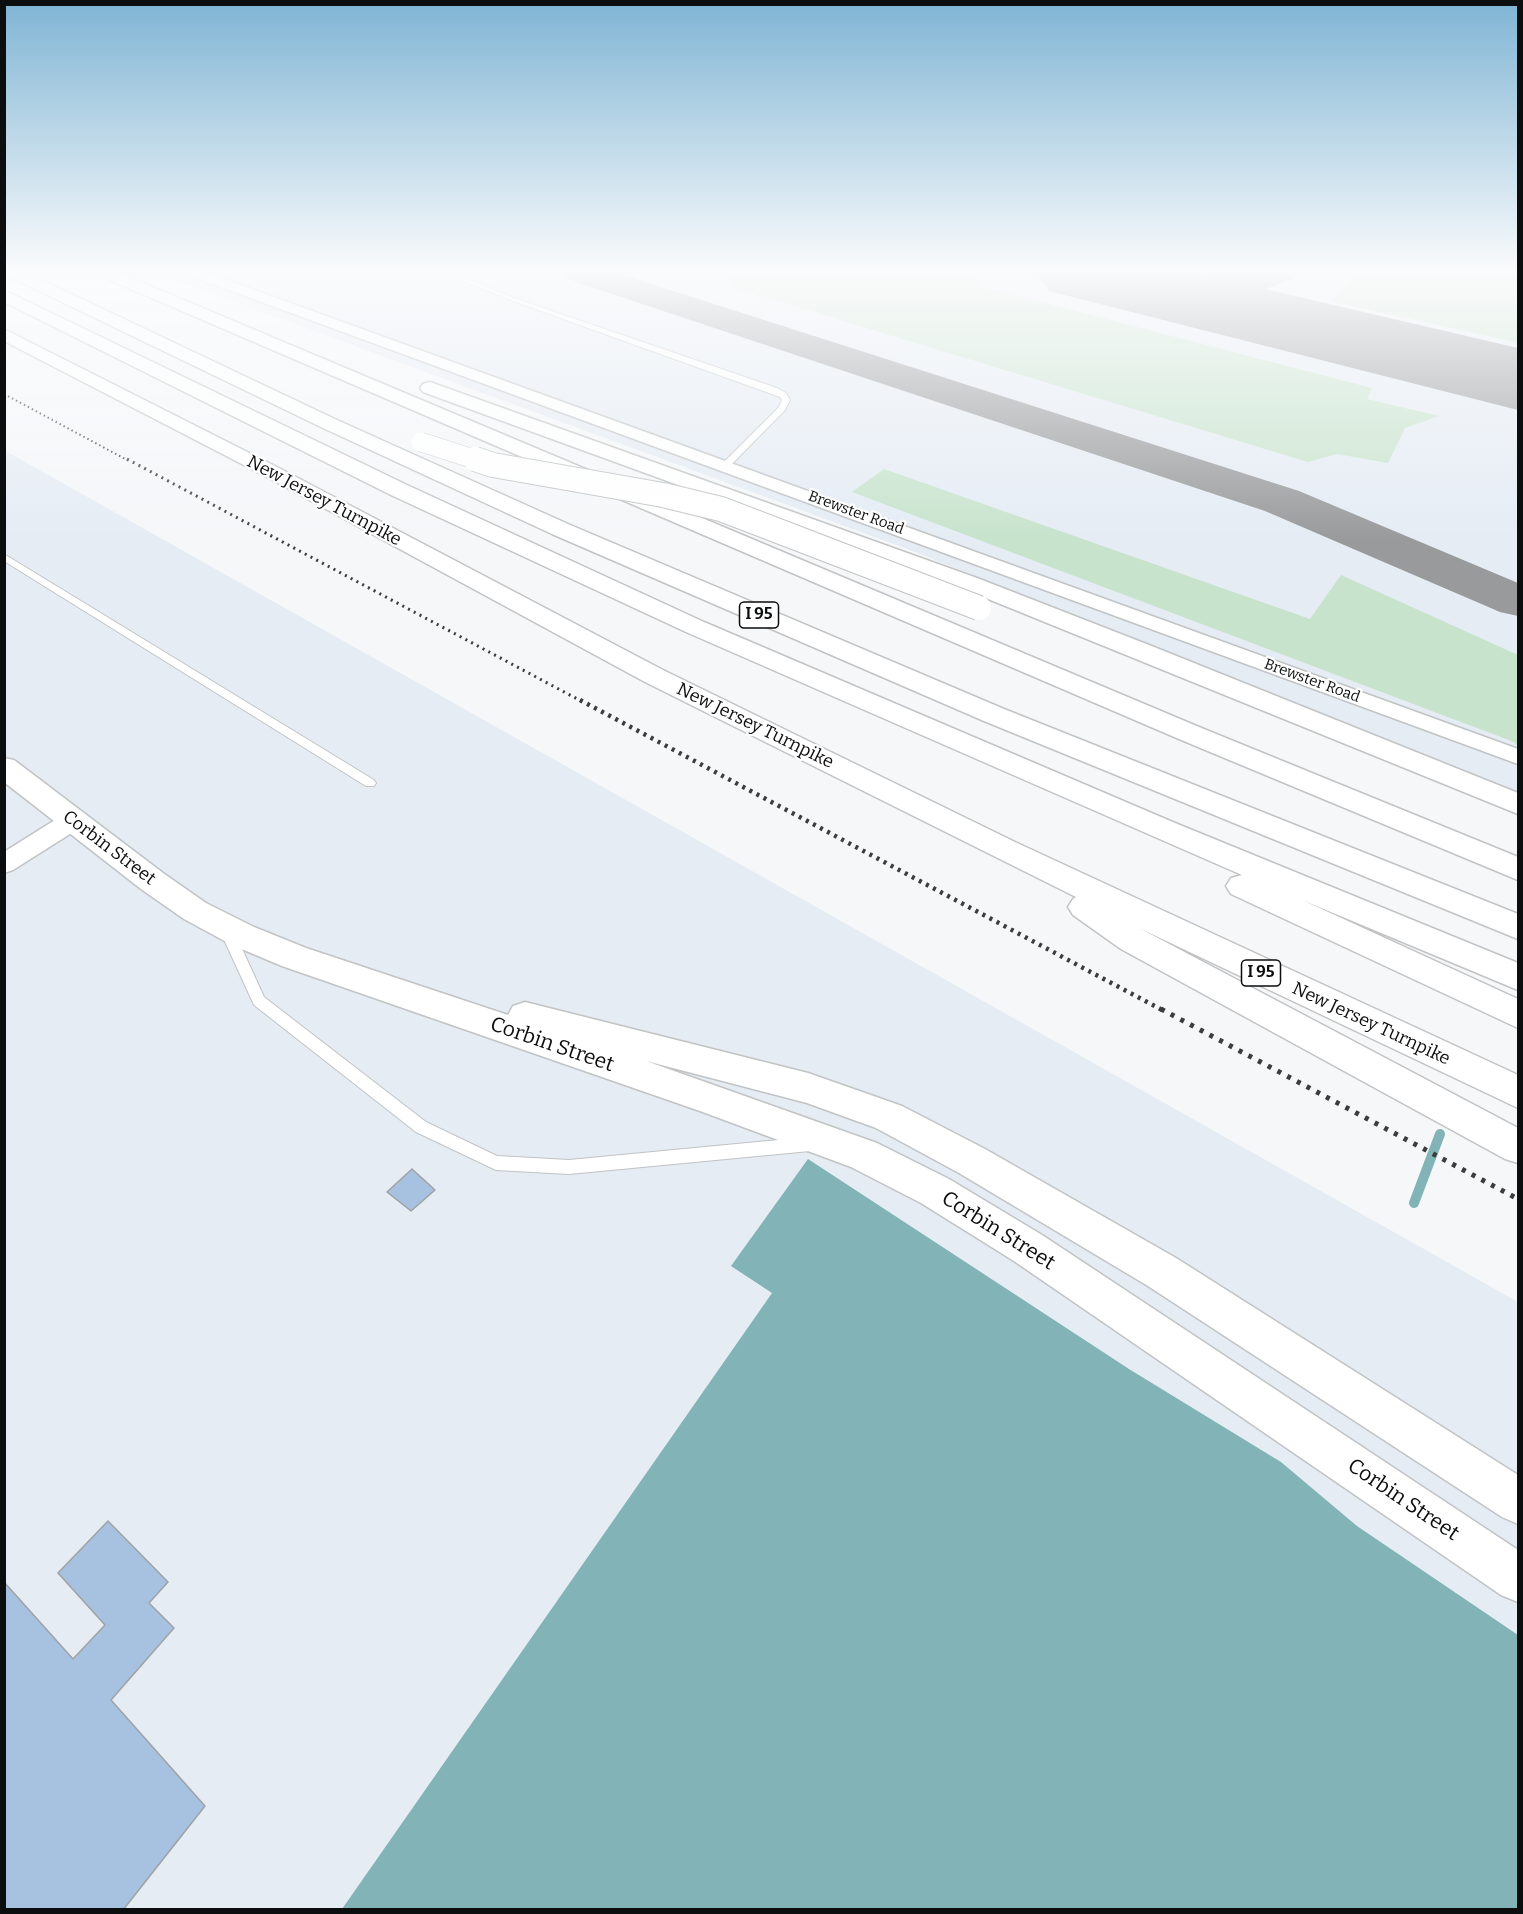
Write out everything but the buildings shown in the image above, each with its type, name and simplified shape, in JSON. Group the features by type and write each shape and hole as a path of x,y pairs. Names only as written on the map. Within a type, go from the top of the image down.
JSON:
{"main road":[{"name":"New Jersey Turnpike","path":"57,361 272,472 654,676 1004,850 1518,1092"},
{"name":"I 95","path":"136,361 525,550 765,658 1023,770 1518,977"},
{"name":"I 95","path":"200,361 560,529 994,715 1518,927"},
{"path":"315,361 1167,724 1518,869"},
{"path":"361,361 969,583 1158,657 1518,804"},
{"path":"399,432 466,458 503,467 663,495 721,509 765,524 1518,819"},
{"name":"Corbin Street","path":"4,767 152,881 195,911 225,927 294,957 709,1098 864,1155 935,1191 1028,1248 1518,1578"},
{"path":"1023,770 1135,837 1518,1014"},
{"path":"1004,850 1133,940 1518,1147"},
{"name":"Corbin Street","path":"420,1000 540,1018 808,1088 889,1117 972,1161 1162,1272 1518,1501"}],"street":[{"name":"Brewster Road","path":"440,361 1518,757"},
{"path":"4,864 72,821"}],"lane":[{"path":"691,361 774,390 783,395 786,400 782,408 726,465"},
{"path":"4,557 370,783"},
{"path":"225,927 259,1001 421,1127 496,1163 568,1167 829,1142"}],"shaded area":[{"path":"396,361 1518,361 1518,793 910,550"},
{"path":"4,450 1518,1302 1518,1635 1357,1526 1281,1462 1129,1369 772,1293 342,1909 5,1909"}],"green space":[{"path":"976,361 1269,361 1372,388 1367,399 1439,416 1405,428 1388,463 1337,454 1308,462"},
{"path":"884,469 1310,619 1341,575 1518,655 1518,746 1514,742 852,492"}],"water":[{"path":"808,1159 1129,1369 1281,1462 1357,1526 1518,1635 1518,1909 342,1909 772,1293 731,1266"}],"waterway":[{"path":"1414,1203 1440,1134"}],"taxiway":[{"path":"853,361 1282,501 1518,601"}],"runway":[{"path":"1446,361 1518,379"}],"railway":[{"path":"4,394 129,461"},
{"path":"127,459 583,702"},
{"path":"580,700 1164,1011"},
{"path":"1161,1009 1518,1199"}]}
